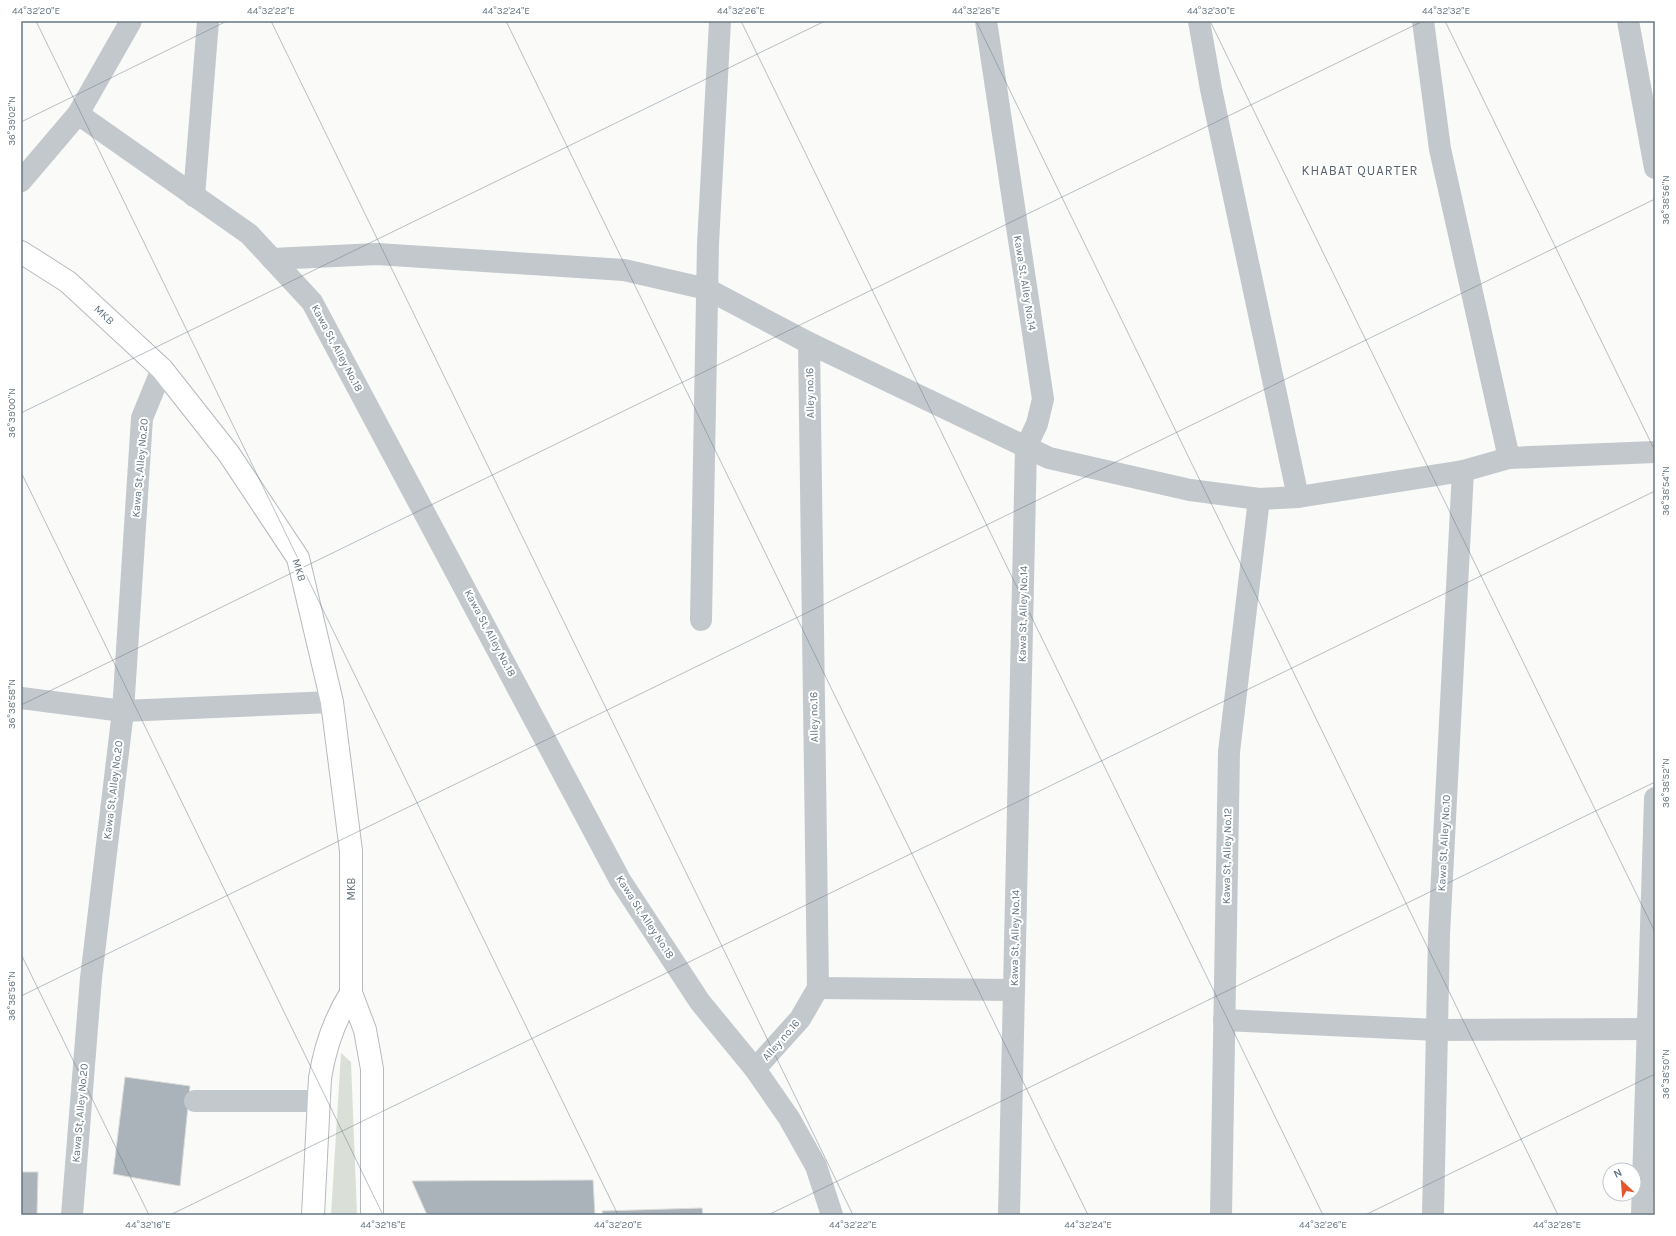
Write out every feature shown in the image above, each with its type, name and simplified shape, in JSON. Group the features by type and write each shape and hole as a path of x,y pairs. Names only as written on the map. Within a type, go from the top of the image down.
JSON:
{"main road":[{"name":"MKB","path":"21,252 68,282 162,368 229,454 298,558 332,702 351,851 351,993"},
{"path":"313,1215 320,1078 330,1034 339,1013 351,993"},
{"path":"351,993 365,1030 372,1069 375,1210"}],"street":[{"path":"21,181 78,114 131,21"},
{"path":"194,196 208,21"},
{"path":"701,620 708,244 720,21"},
{"name":"Kawa St, Alley No.14","path":"986,21 1043,399 1037,424 1026,447 1009,1215"},
{"path":"1199,21 1213,96 1298,497"},
{"path":"1423,21 1440,149 1509,458"},
{"path":"1628,21 1655,168"},
{"name":"Kawa St, Alley No.18","path":"78,114 249,234 312,302 620,880 700,1002 755,1069 789,1118 816,1166 832,1215"},
{"path":"272,259 377,254 617,270 707,289 809,343 1049,458 1183,488 1259,499 1298,497 1463,471 1509,458 1655,452"},
{"name":"Alley no.16","path":"755,1069 800,1019 818,988 809,343"},
{"name":"Kawa St, Alley No.20","path":"72,1215 91,978 123,711 142,418 162,368"},
{"name":"Kawa St, Alley No.10","path":"1432,1215 1439,935 1463,471"},
{"name":"Kawa St, Alley No.12","path":"1221,1215 1229,752 1259,499"},
{"path":"21,698 123,711 332,702"},
{"path":"1642,1215 1651,1029 1655,798"},
{"path":"818,988 1014,990"},
{"path":"1224,1020 1437,1030 1651,1029"},
{"path":"195,1101 320,1101"}],"shaded area":[{"path":"341,1053 351,1062 357,1215 331,1215"}],"building":[{"path":"125,1077 190,1086 180,1186 113,1174"},
{"path":"21,1172 38,1172 37,1215 21,1215"},
{"path":"593,1180 595,1215 427,1215 412,1181"},
{"path":"702,1208 703,1215 603,1215 602,1211"}],"district":[{"name":"KHABAT QUARTER","path":"1360,170"}]}
